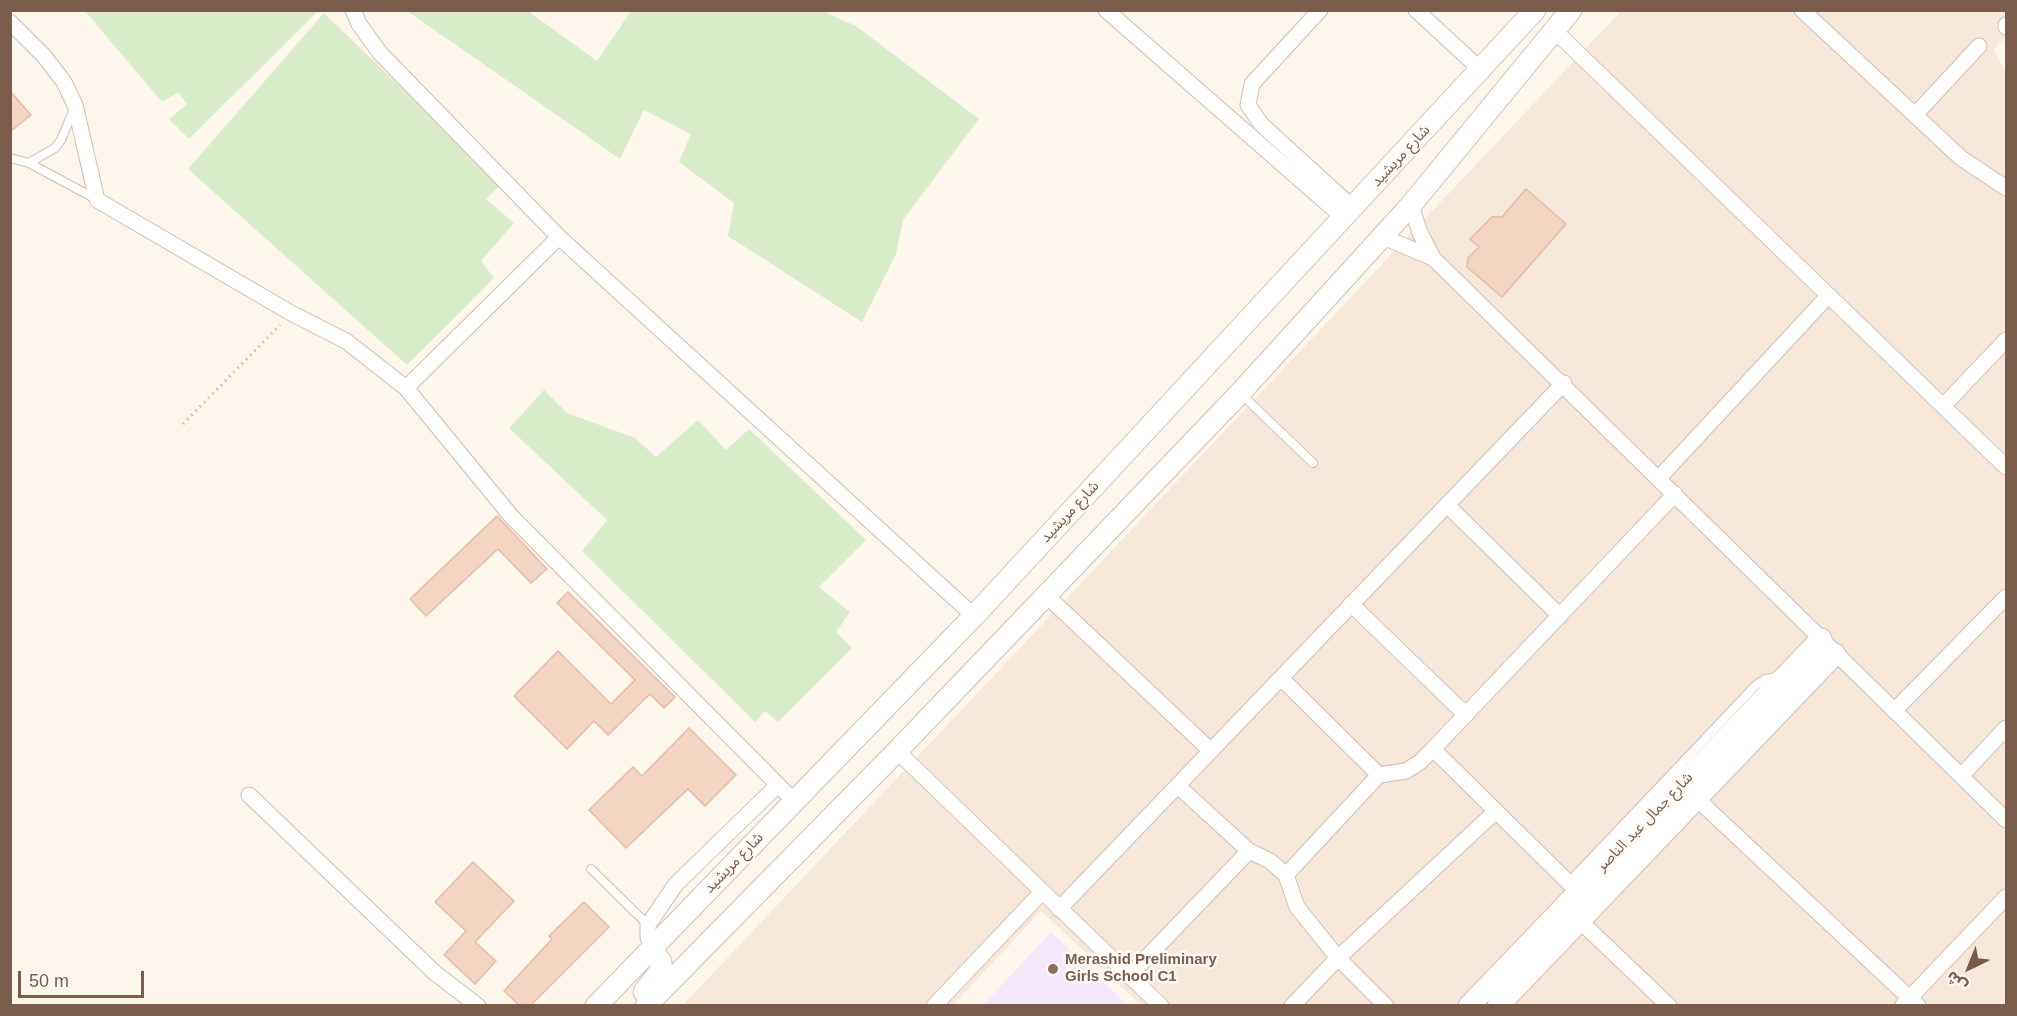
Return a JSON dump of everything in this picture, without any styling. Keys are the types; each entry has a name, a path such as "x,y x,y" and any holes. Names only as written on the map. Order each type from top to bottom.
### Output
{"main road":[{"name":"شارع مريشيد","path":"596,1005 652,950 974,616 1535,10"},
{"path":"646,1005 897,751 1240,393 1411,205 1571,10"},
{"path":"1451,103 1466,108 1471,114 1475,129"},
{"name":"شارع جمال عبد الناصر","path":"1469,1005 1574,887 1785,677 1828,646"},
{"name":"شارع جمال عبد الناصر","path":"1498,1005 1696,798 1828,646"},
{"path":"636,1005 661,970 661,962 652,950"}],"street":[{"path":"353,10 359,24 380,53 560,237 974,616"},
{"path":"1106,10 1348,213"},
{"path":"1320,10 1252,84 1248,105 1261,124 1348,213"},
{"path":"1416,10 1481,70"},
{"path":"1802,10 1962,158 2007,188"},
{"path":"10,22 44,56 64,82 75,105 97,200 291,313 346,341 406,388 511,516 794,801"},
{"path":"1554,30 2007,467"},
{"path":"1915,115 1979,46"},
{"path":"1411,205 1420,233 1433,258 1564,383 1828,646 2007,820"},
{"path":"406,388 560,237"},
{"path":"1383,237 1433,258"},
{"path":"1659,478 1828,296"},
{"path":"1943,406 2007,340"},
{"path":"1059,909 1564,383"},
{"path":"1286,875 1379,775 1406,771 1420,762 1675,494"},
{"path":"1447,505 1560,616"},
{"path":"1046,595 1211,751"},
{"path":"1894,711 2007,597"},
{"path":"1351,604 1466,715"},
{"path":"1281,678 1379,775"},
{"path":"1961,776 2007,728"},
{"path":"1433,749 1574,887"},
{"path":"897,751 1161,1005"},
{"path":"652,950 648,937 648,925 676,884 778,785"},
{"path":"1178,786 1249,851 1270,861 1286,875 1297,908 1338,958 1386,1005"},
{"path":"249,795 435,974 478,1005"},
{"path":"1696,798 1910,1003 2007,897"},
{"path":"1292,1005 1338,958 1496,811"},
{"path":"1129,976 1249,851"},
{"path":"934,1005 1042,892"},
{"path":"1579,920 1669,1005"}],"lane":[{"path":"29,163 55,148 75,105"},
{"path":"10,158 29,163 97,200"},
{"path":"1240,393 1314,463"},
{"path":"591,869 648,925"}],"path":[{"path":"183,424 291,313"}],"shaded area":[{"path":"1621,11 2006,11 2006,36 1994,50 2006,73 2006,1005 1141,1005 1041,911 953,1005 682,1006"},
{"name":"Merashid Preliminary Girls School C1","path":"1051,932 1127,1005 983,1005"}],"green space":[{"path":"85,11 318,11 189,139 169,119 187,104 178,92 162,102"},
{"path":"407,11 528,11 597,61 631,11 822,11 856,26 979,119 903,220 896,254 862,322 728,236 734,203 679,162 691,134 644,110 620,159"},
{"path":"324,13 501,184 486,199 514,223 481,261 494,278 407,365 188,169"},
{"path":"544,390 567,413 635,438 656,457 698,420 726,450 749,429 866,540 819,587 850,612 836,632 852,648 778,722 765,711 755,722 582,551 607,520 509,428"}],"building":[{"path":"10,91 31,115 10,132"},
{"path":"1526,189 1566,224 1502,297 1467,267 1468,258 1479,247 1470,239 1492,217 1502,217"},
{"path":"497,516 547,569 531,583 498,549 426,616 410,599"},
{"path":"568,592 675,697 664,708 650,694 608,735 594,721 567,749 514,696 558,651 611,704 635,680 557,603"},
{"path":"689,728 736,775 705,806 688,789 626,848 589,810 633,767 642,776"},
{"path":"473,862 514,901 475,942 496,961 475,984 444,955 466,931 435,902"},
{"path":"584,902 609,927 531,1005 519,1005 504,991 552,939 549,936"}],"place":[{"name":"Merashid Preliminary Girls School C1","path":"1053,969"}]}
